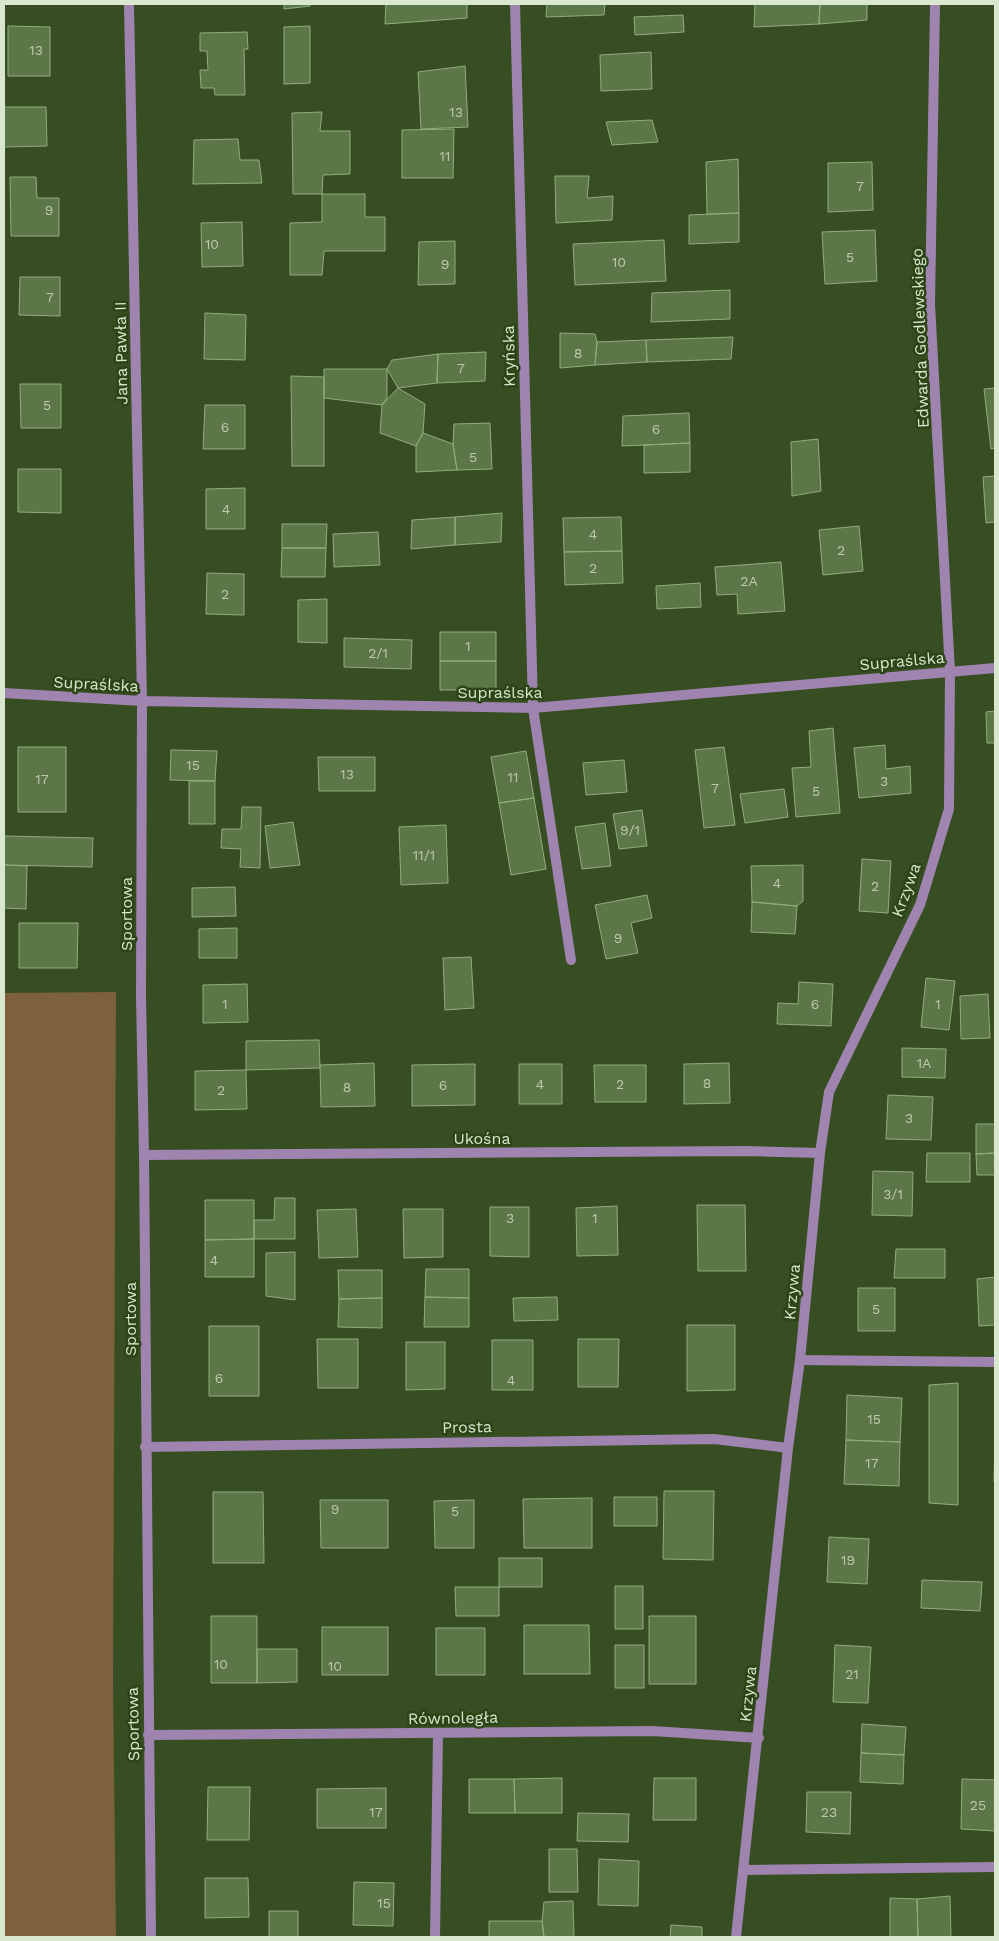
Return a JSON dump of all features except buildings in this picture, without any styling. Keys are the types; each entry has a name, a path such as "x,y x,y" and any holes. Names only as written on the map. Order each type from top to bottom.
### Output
{"street":[{"name":"Jana Pawła II","path":"130,4 142,701"},
{"name":"Kryńska","path":"515,4 533,708 571,960"},
{"name":"Edwarda Godlewskiego","path":"936,4 930,304 950,672"},
{"name":"Supraślska","path":"4,693 142,701 533,708 995,668"},
{"name":"Krzywa","path":"736,1937 759,1738 788,1448 800,1360 820,1153 829,1092 920,905 949,809 950,672"},
{"name":"Sportowa","path":"142,701 141,996 151,1937"},
{"name":"Ukośna","path":"144,1155 747,1151 820,1153"},
{"path":"800,1360 995,1362"},
{"name":"Prosta","path":"145,1447 714,1439 788,1448"},
{"name":"Równoległa","path":"148,1735 653,1731 759,1738"},
{"path":"435,1937 438,1733"},
{"path":"743,1870 995,1867"}],"shaded area":[{"path":"116,992 113,1682 116,1937 4,1937 4,993"}]}
